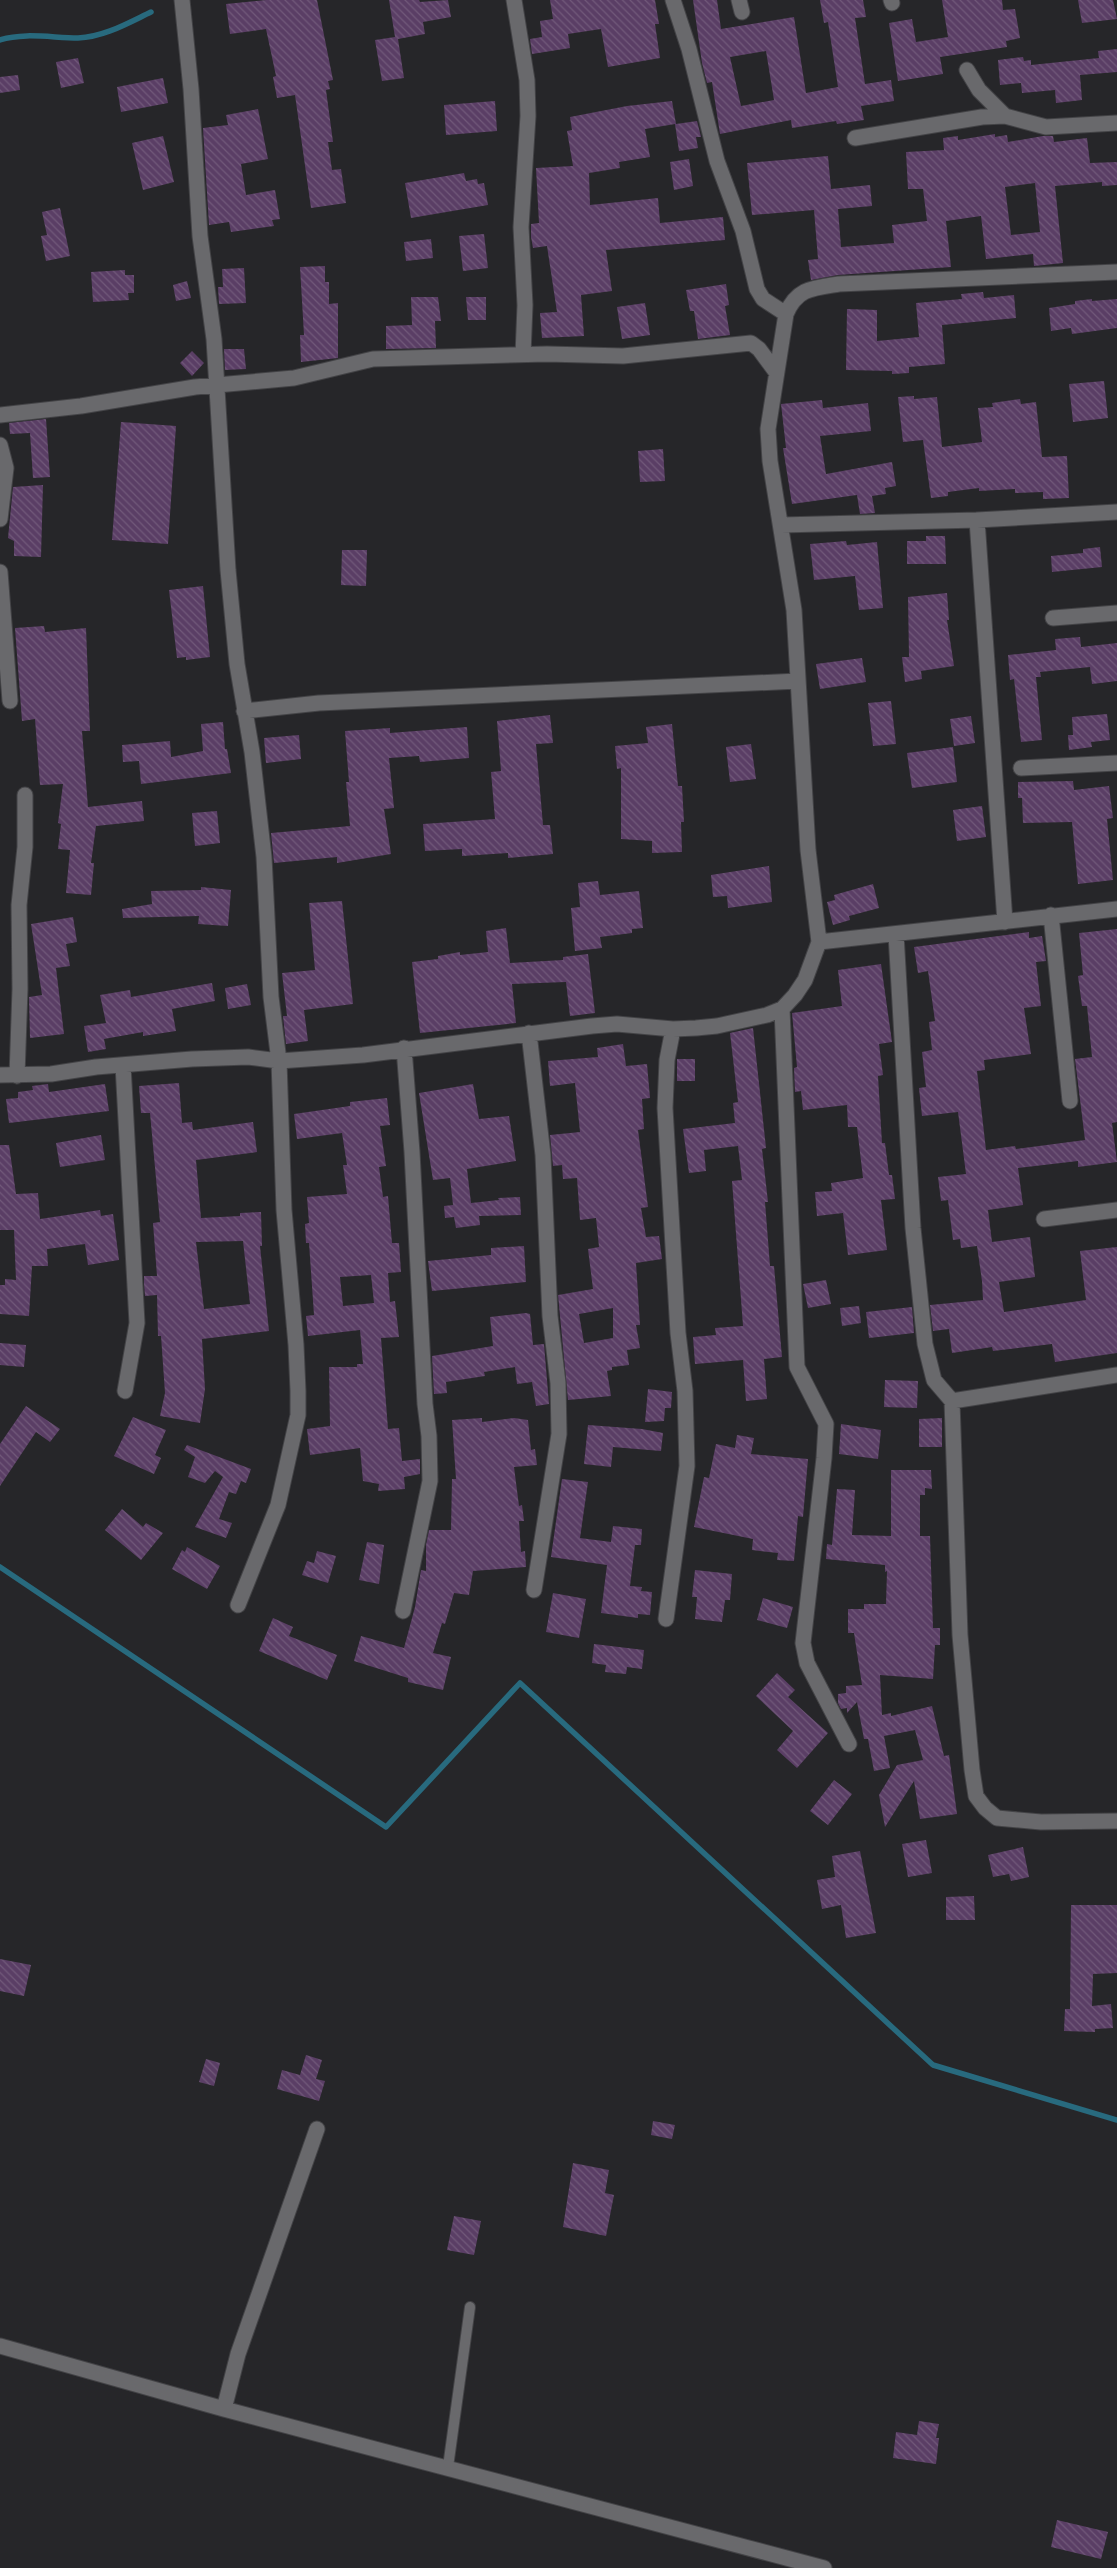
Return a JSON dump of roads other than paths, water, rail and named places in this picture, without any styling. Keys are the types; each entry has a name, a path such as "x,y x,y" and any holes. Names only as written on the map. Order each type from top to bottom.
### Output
{"street":[{"path":"182,0 191,89 200,236 214,339 228,570 237,664 252,752 264,857 271,997 279,1061 284,1210 296,1345 298,1415 278,1505 238,1605"},
{"path":"514,0 527,80 528,116 521,226 524,305 523,355"},
{"path":"674,0 689,49 717,161 743,231 757,289 763,300 786,314"},
{"path":"967,70 979,90 1005,116"},
{"path":"855,138 982,117 1005,116 1046,127 1117,123"},
{"path":"0,1075 51,1074 122,1065 248,1057 279,1061 363,1055 404,1048 617,1024 673,1029 717,1026 767,1015 782,1009 805,980 820,942 815,923 808,841 794,610 770,461 768,428 786,314 792,300 800,293 814,288 839,284 1117,272"},
{"path":"0,415 82,406 216,385 294,378 373,360 523,355 623,356 751,343 759,349 776,372"},
{"path":"0,445 6,468 4,503 0,518"},
{"path":"781,525 977,520 1117,512"},
{"path":"977,520 1005,922"},
{"path":"0,572 10,701"},
{"path":"1053,618 1117,613"},
{"path":"244,711 319,703 798,681"},
{"path":"1021,768 1117,762"},
{"path":"17,1076 20,989 19,905 25,846 25,795"},
{"path":"820,942 1117,909"},
{"path":"1051,915 1070,1101"},
{"path":"896,934 913,1228 925,1344 934,1380 952,1401 960,1635 976,1796 985,1808 997,1818 1041,1822 1117,1821"},
{"path":"782,1009 797,1367 826,1424 824,1458 803,1643 807,1663 848,1744"},
{"path":"666,1619 687,1466 685,1391 678,1333 665,1108 667,1060 673,1029"},
{"path":"529,1033 543,1155 550,1316 558,1384 559,1434 534,1590"},
{"path":"403,1611 430,1481 412,1152 404,1048"},
{"path":"122,1065 137,1323 125,1390"},
{"path":"1044,1219 1117,1210"},
{"path":"952,1401 1117,1375"},
{"path":"224,2409 238,2354 317,2129"},
{"path":"0,2346 224,2409 824,2568"}],"lane":[{"path":"448,2467 470,2307"}],"waterway":[{"path":"0,40 19,36 88,37 116,29 151,12"},
{"path":"0,1567 386,1827 520,1683 933,2065 1117,2120"}]}
